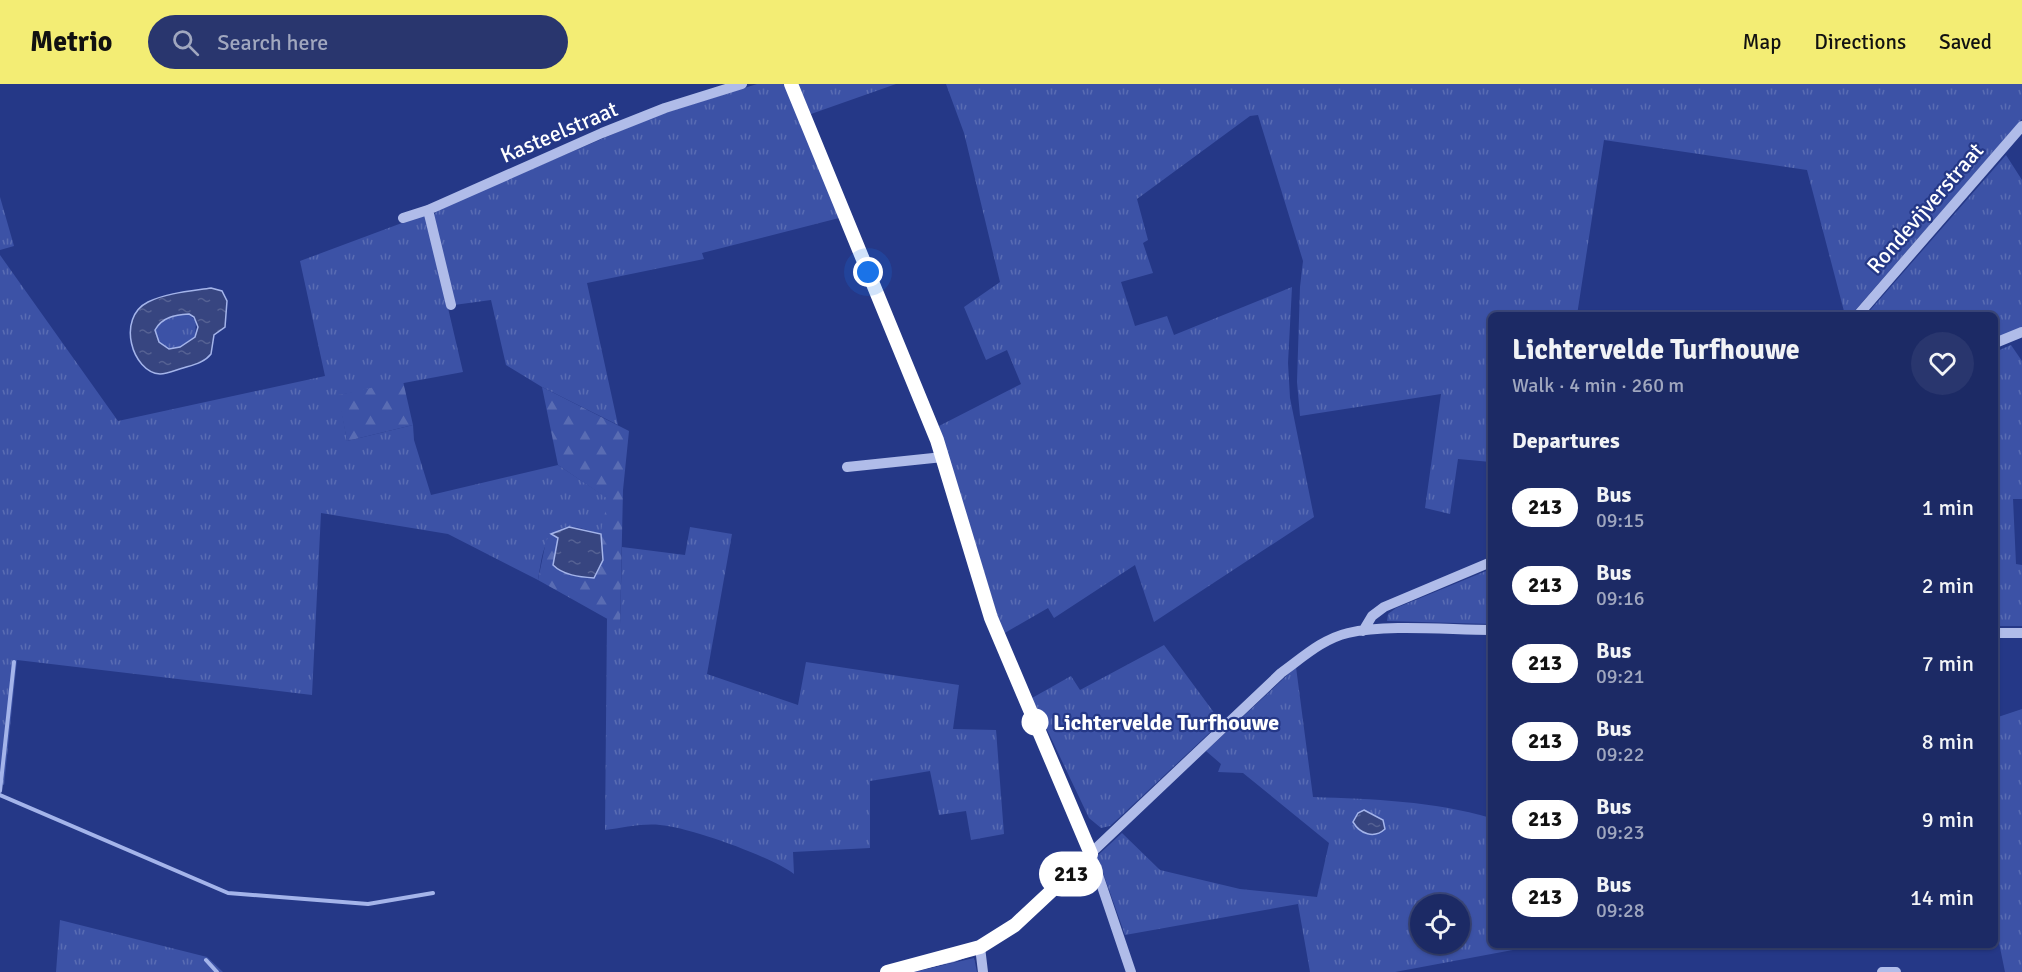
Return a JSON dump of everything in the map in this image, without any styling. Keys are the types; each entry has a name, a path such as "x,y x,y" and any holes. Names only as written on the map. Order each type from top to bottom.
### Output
{"street":[{"name":"Kasteelstraat","path":"403,218 428,210 664,108 742,84"},
{"path":"792,84 943,457 991,618 1091,854 1131,972"},
{"name":"Rondevijverstraat","path":"1861,312 2022,126"},
{"path":"428,210 451,305"},
{"path":"1998,343 2022,332"},
{"path":"847,466 943,457"},
{"path":"1363,631 1372,616 1384,607 1488,563"},
{"path":"887,972 980,947 1015,925 1281,673 1319,645 1348,633 1363,631 1488,630"},
{"path":"1998,633 2022,633"},
{"path":"980,947 983,972"},
{"path":"1882,972 1896,972"}],"green space":[{"path":"757,84 785,84 787,87 839,218 702,253 704,259 587,283 618,425 542,387 506,365 491,300 454,305 433,216 438,209 658,115"},
{"path":"798,84 896,84 811,114"},
{"path":"946,84 2022,84 2022,119 1854,312 1844,312 1807,170 1604,140 1577,312 1488,312 1488,462 1458,459 1450,514 1425,508 1441,394 1300,416 1297,382 1303,261 1258,115 1250,116 1137,199 1148,240 1143,243 1153,273 1121,282 1135,326 1167,316 1174,335 1292,287 1288,363 1290,398 1314,517 1154,622 1135,565 1054,618 1048,608 1003,634 939,426 1021,384 1007,350 986,360 964,307 1000,282 964,133"},
{"path":"2006,155 2022,180 2022,328 1998,338 1998,312 1869,312"},
{"path":"0,197 14,246 0,250"},
{"path":"426,214 463,372 339,395 347,441 413,425 414,440 431,495 558,465 609,499 601,534 569,527 553,534 542,555 538,580 448,534 321,513 312,695 17,660 4,785 0,784 0,255 118,421 325,376 300,261"},
{"path":"188,314 196,321 195,337 180,347 169,349 159,342 155,330 161,322"},
{"path":"2011,345 2022,361 2022,499 2013,499 2016,564 2022,565 2022,626 1998,626 1998,351"},
{"path":"403,381 413,425 347,441 338,395"},
{"path":"542,387 629,431 623,490 620,626 538,580 546,541 551,534 559,538 553,564 603,560 601,531 608,499 558,465"},
{"path":"690,527 732,534 707,674 798,705 806,662 959,685 953,729 996,730 1004,834 971,840 966,811 939,815 930,771 870,781 870,848 793,852 794,874 750,852 673,827 647,825 605,830 607,618 620,625 622,547 685,555"},
{"path":"1488,570 1488,624 1387,621 1388,614 1396,608"},
{"path":"1164,645 1221,722 1110,826 1101,828 1089,818 1032,698 1071,676 1080,690"},
{"path":"1296,667 1313,797 1425,804 1488,817 1488,948 1523,948 1395,972 1310,972 1298,904 1125,935 1097,856 1122,833 1160,870 1240,889 1317,897 1329,843 1243,773 1218,772 1221,764 1206,751"},
{"path":"2022,709 2022,972 2005,972 1998,938 1998,717"},
{"path":"60,920 207,957 223,972 56,972"},
{"path":"974,958 977,972 914,972"}],"water":[{"path":"211,288 222,291 227,301 225,327 214,335 211,354 205,360 169,373 160,374 150,371 135,355 132,343 130,331 132,320 138,310 148,302 163,296","holes":["189,314 194,317 198,327 195,337 180,347 169,349 159,342 155,330 161,322 179,315"]},
{"path":"569,527 601,534 603,560 594,578 566,573 553,565 558,538 551,534"},
{"path":"1364,810 1383,820 1385,829 1376,834 1368,834 1359,830 1353,822 1358,813"}],"waterway":[{"path":"0,791 14,662"},
{"path":"0,795 228,893 368,904 433,893"},
{"path":"206,960 217,972"}],"bus line":[{"name":"213","path":"791,84 937,440 991,618 1091,854 1015,925 980,947 953,957 887,972"}],"place":[{"name":"Lichtervelde Turfhouwe","path":"1035,722"}],"route":[{"path":"868,272 937,440 991,618 1035,722"}]}
